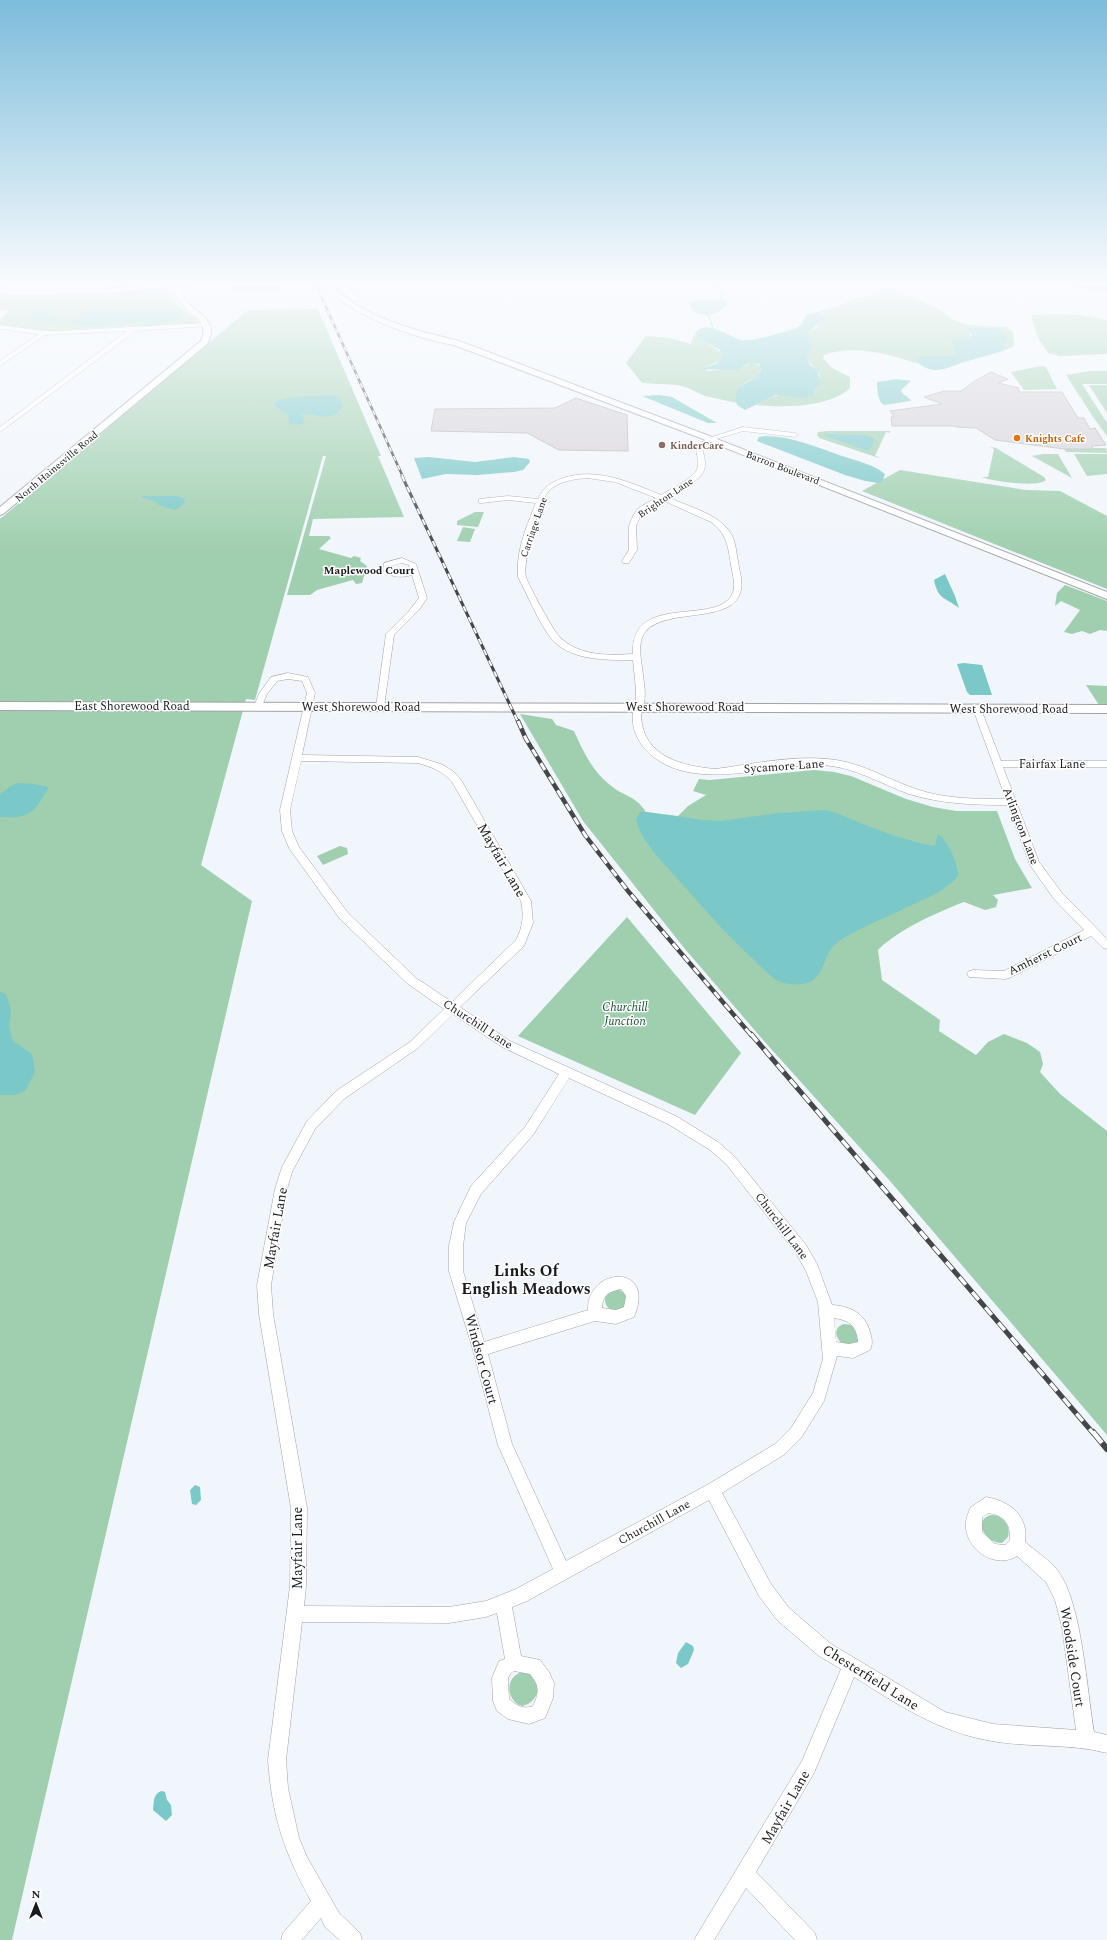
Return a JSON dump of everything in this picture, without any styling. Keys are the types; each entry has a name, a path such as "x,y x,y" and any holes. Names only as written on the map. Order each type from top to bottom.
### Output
{"main road":[{"name":"North Hainesville Road","path":"0,512 166,374"},
{"name":"Barron Boulevard","path":"537,374 807,476 1107,596"},
{"name":"East Shorewood Road","path":"0,706 261,706"},
{"name":"West Shorewood Road","path":"261,706 1107,709"}],"street":[{"path":"0,430 75,374"},
{"path":"0,423 9,423"},
{"path":"711,439 744,429 796,434"},
{"name":"Brighton Lane","path":"626,561 633,551 632,526 634,518 641,510 697,476 701,470 702,464 699,450 700,445 711,439"},
{"name":"Carriage Lane","path":"590,476 617,479 714,520 724,527 730,536 738,591 733,600 717,609 704,613 668,616 654,621 643,629 637,638 638,657 607,657 575,652 562,644 554,636 522,577 520,567 522,555 541,501 545,492 553,485 563,480 590,476"},
{"path":"482,501 508,498 541,501"},
{"path":"380,706 390,634 397,626 419,608 423,598 421,588 413,572"},
{"name":"Sycamore Lane","path":"638,657 640,700 636,716 638,729 644,743 656,754 684,768 715,772 809,762 837,763 857,768 911,791 942,800 957,802 1011,802"},
{"name":"Churchill Lane","path":"261,706 263,694 274,679 288,676 305,679 311,693 285,816 287,831 294,848 344,916 412,981 506,1044 566,1073 672,1120 714,1146 731,1162 792,1237 809,1261 825,1302 830,1348 830,1359 819,1396 796,1433 780,1449 712,1490 521,1595 486,1609 448,1615 296,1614"},
{"name":"Arlington Lane","path":"977,709 1028,849 1044,879 1074,915 1107,945"},
{"name":"Mayfair Lane","path":"297,758 418,760 438,766 450,773 456,780 526,901 529,918 527,932 520,943 414,1045 340,1094 311,1125 286,1171 281,1189 264,1285 266,1314 299,1508 299,1574 296,1614 277,1760 279,1788 290,1838 300,1863 332,1920 353,1940"},
{"name":"Fairfax Lane","path":"997,764 1107,764"},
{"name":"Amherst Court","path":"973,974 1005,975 1092,931"},
{"name":"Windsor Court","path":"563,1572 505,1445 480,1350 456,1271 456,1246 460,1222 468,1203 478,1187 529,1131 566,1073"},
{"path":"826,1311 842,1312 854,1317 862,1327 865,1338 865,1344 858,1351 830,1348"},
{"path":"480,1350 595,1314"},
{"name":"Chesterfield Lane","path":"712,1490 765,1590 783,1614 825,1650 941,1719 968,1728 993,1733 1086,1739 1107,1744"},
{"name":"Woodside Court","path":"1017,1545 1052,1576 1063,1599 1070,1627 1086,1739"},
{"path":"503,1602 514,1663"},
{"name":"Mayfair Lane","path":"703,1940 808,1767 851,1665"},
{"path":"745,1873 808,1940"},
{"path":"290,1940 322,1902"}],"green space":[{"path":"173,374 346,374 381,456 378,456 404,517 313,519 309,536 329,536 331,538 319,549 351,558 354,556 361,558 360,561 367,566 362,583 356,584 353,580 317,590 310,595 287,595 326,456 323,456 255,700 246,699 201,865 252,901 12,1940 0,1940 0,519"},
{"path":"634,374 759,374 742,385 736,394 737,403 705,396 688,388 677,385 642,383"},
{"path":"819,374 843,374 850,377 850,388 842,394 819,403 792,406 756,405 776,396 806,396 816,388 820,379"},
{"path":"1012,374 1049,374 1057,389 1024,390"},
{"path":"1107,374 1107,384 1082,384 1107,423 1107,436 1095,419 1107,439 1081,398 1083,398 1080,397 1066,375"},
{"path":"1089,385 1107,385 1107,413"},
{"path":"890,431 890,433 886,432 875,456 879,458 819,438 817,435 818,432"},
{"path":"990,447 996,448 1044,477 1046,480 1025,484 1004,482 981,477 988,477 994,449"},
{"path":"1106,448 1107,453 1066,452 1064,449"},
{"path":"1058,454 1072,478 1032,456"},
{"path":"1074,454 1107,454 1107,474 1087,476"},
{"path":"900,470 1026,490 1060,491 1107,516 1107,589 862,491"},
{"path":"475,512 484,512 478,527 457,525 457,521"},
{"path":"463,527 475,529 470,542 457,541"},
{"path":"1065,585 1107,601 1107,631 1100,630 1090,634 1082,631 1072,634 1064,632 1080,610 1061,601 1055,606 1057,593"},
{"path":"1086,685 1107,686 1107,705 1099,705"},
{"path":"520,714 552,719 556,725 574,731 593,767 598,773 615,789 642,806 646,812 678,816 688,806 706,795 693,791 699,779 710,780 814,770 834,772 851,776 906,799 933,807 956,811 997,811 1015,859 1032,888 993,895 998,900 996,907 985,910 964,902 930,916 907,928 878,950 882,980 940,1020 939,1031 976,1055 988,1042 1004,1034 1027,1043 1040,1052 1043,1064 1040,1072 1060,1094 1107,1131 1107,1435 890,1181 764,1041 685,949 583,821"},
{"path":"340,846 347,848 348,854 323,865 317,856"},
{"name":"Churchill Junction","path":"627,917 741,1053 695,1115 518,1036"},
{"path":"617,1289 628,1294 623,1311 612,1311 606,1304 606,1294"},
{"path":"844,1324 857,1328 859,1343 843,1345 836,1333 838,1328"},
{"path":"991,1515 999,1517 1007,1525 1009,1533 1008,1537 1002,1543 991,1540 983,1531 982,1522 985,1518"},
{"path":"527,1672 536,1679 538,1689 535,1698 527,1705 522,1706 512,1699 509,1688 513,1678 517,1674"}],"water":[{"path":"758,374 818,374 821,382 815,389 813,396 802,398 776,395 745,410 737,405 737,391 743,384 753,379"},
{"path":"897,379 911,381 901,390 902,393 911,400 884,405 879,398 877,382"},
{"path":"332,395 339,397 343,407 338,412 328,416 302,414 305,423 297,425 288,424 290,423 288,420 289,414 281,411 274,404 278,401 292,397"},
{"path":"659,395 672,397 717,423 708,423 642,396"},
{"path":"823,435 866,435 874,438 873,445 868,451"},
{"path":"774,436 794,440 865,463 885,474 883,480 879,483 865,481 845,475 757,441 759,437"},
{"path":"429,457 475,462 514,457 529,459 530,462 523,470 514,472 477,475 446,474 422,479 414,458"},
{"path":"176,496 185,499 181,506 174,510 159,505 155,501 140,497"},
{"path":"945,574 959,608 940,595 938,591 934,580"},
{"path":"964,663 982,665 992,695 970,695 967,692 957,664"},
{"path":"17,783 49,787 40,803 31,812 19,817 0,817 0,794"},
{"path":"825,810 888,833 935,846 938,834 942,837 952,853 958,871 958,876 954,881 937,893 868,925 842,939 834,945 818,976 812,981 803,984 787,984 781,982 776,980 763,969 708,913 656,855 644,838 636,820 640,812 721,821 779,813"},
{"path":"0,992 6,994 11,1010 9,1027 13,1041 32,1054 35,1072 25,1091 15,1095 0,1095"},
{"path":"195,1485 200,1487 201,1500 196,1505 192,1504 190,1490"},
{"path":"686,1642 693,1646 694,1650 688,1664 681,1668 676,1663 678,1653"},
{"path":"162,1791 165,1792 167,1800 171,1805 172,1815 166,1821 153,1810 155,1796"}],"building":[{"path":"988,374 995,374 1008,379 998,383 1019,388 1019,392 1062,392 1078,418 1084,418 1090,429 1095,428 1106,445 1092,446 1093,449 1064,449 995,440 976,428 955,426 892,426 891,417 894,417 890,411 942,404 924,397 944,391 961,391"},
{"path":"576,398 627,415 628,451 559,450 527,433 431,431 435,409 555,408"}],"railway":[{"path":"356,374 403,477"},
{"path":"402,476 518,722"},
{"path":"518,721 526,739 585,835 628,891 751,1035"},
{"path":"751,1034 1093,1433"},
{"path":"1093,1432 1107,1449"}],"place":[{"name":"Knights Cafe","path":"1017,438"},
{"name":"KinderCare","path":"662,445"}],"district":[{"name":"Maplewood Court","path":"369,570"},
{"name":"Links Of English Meadows","path":"526,1279"}]}
